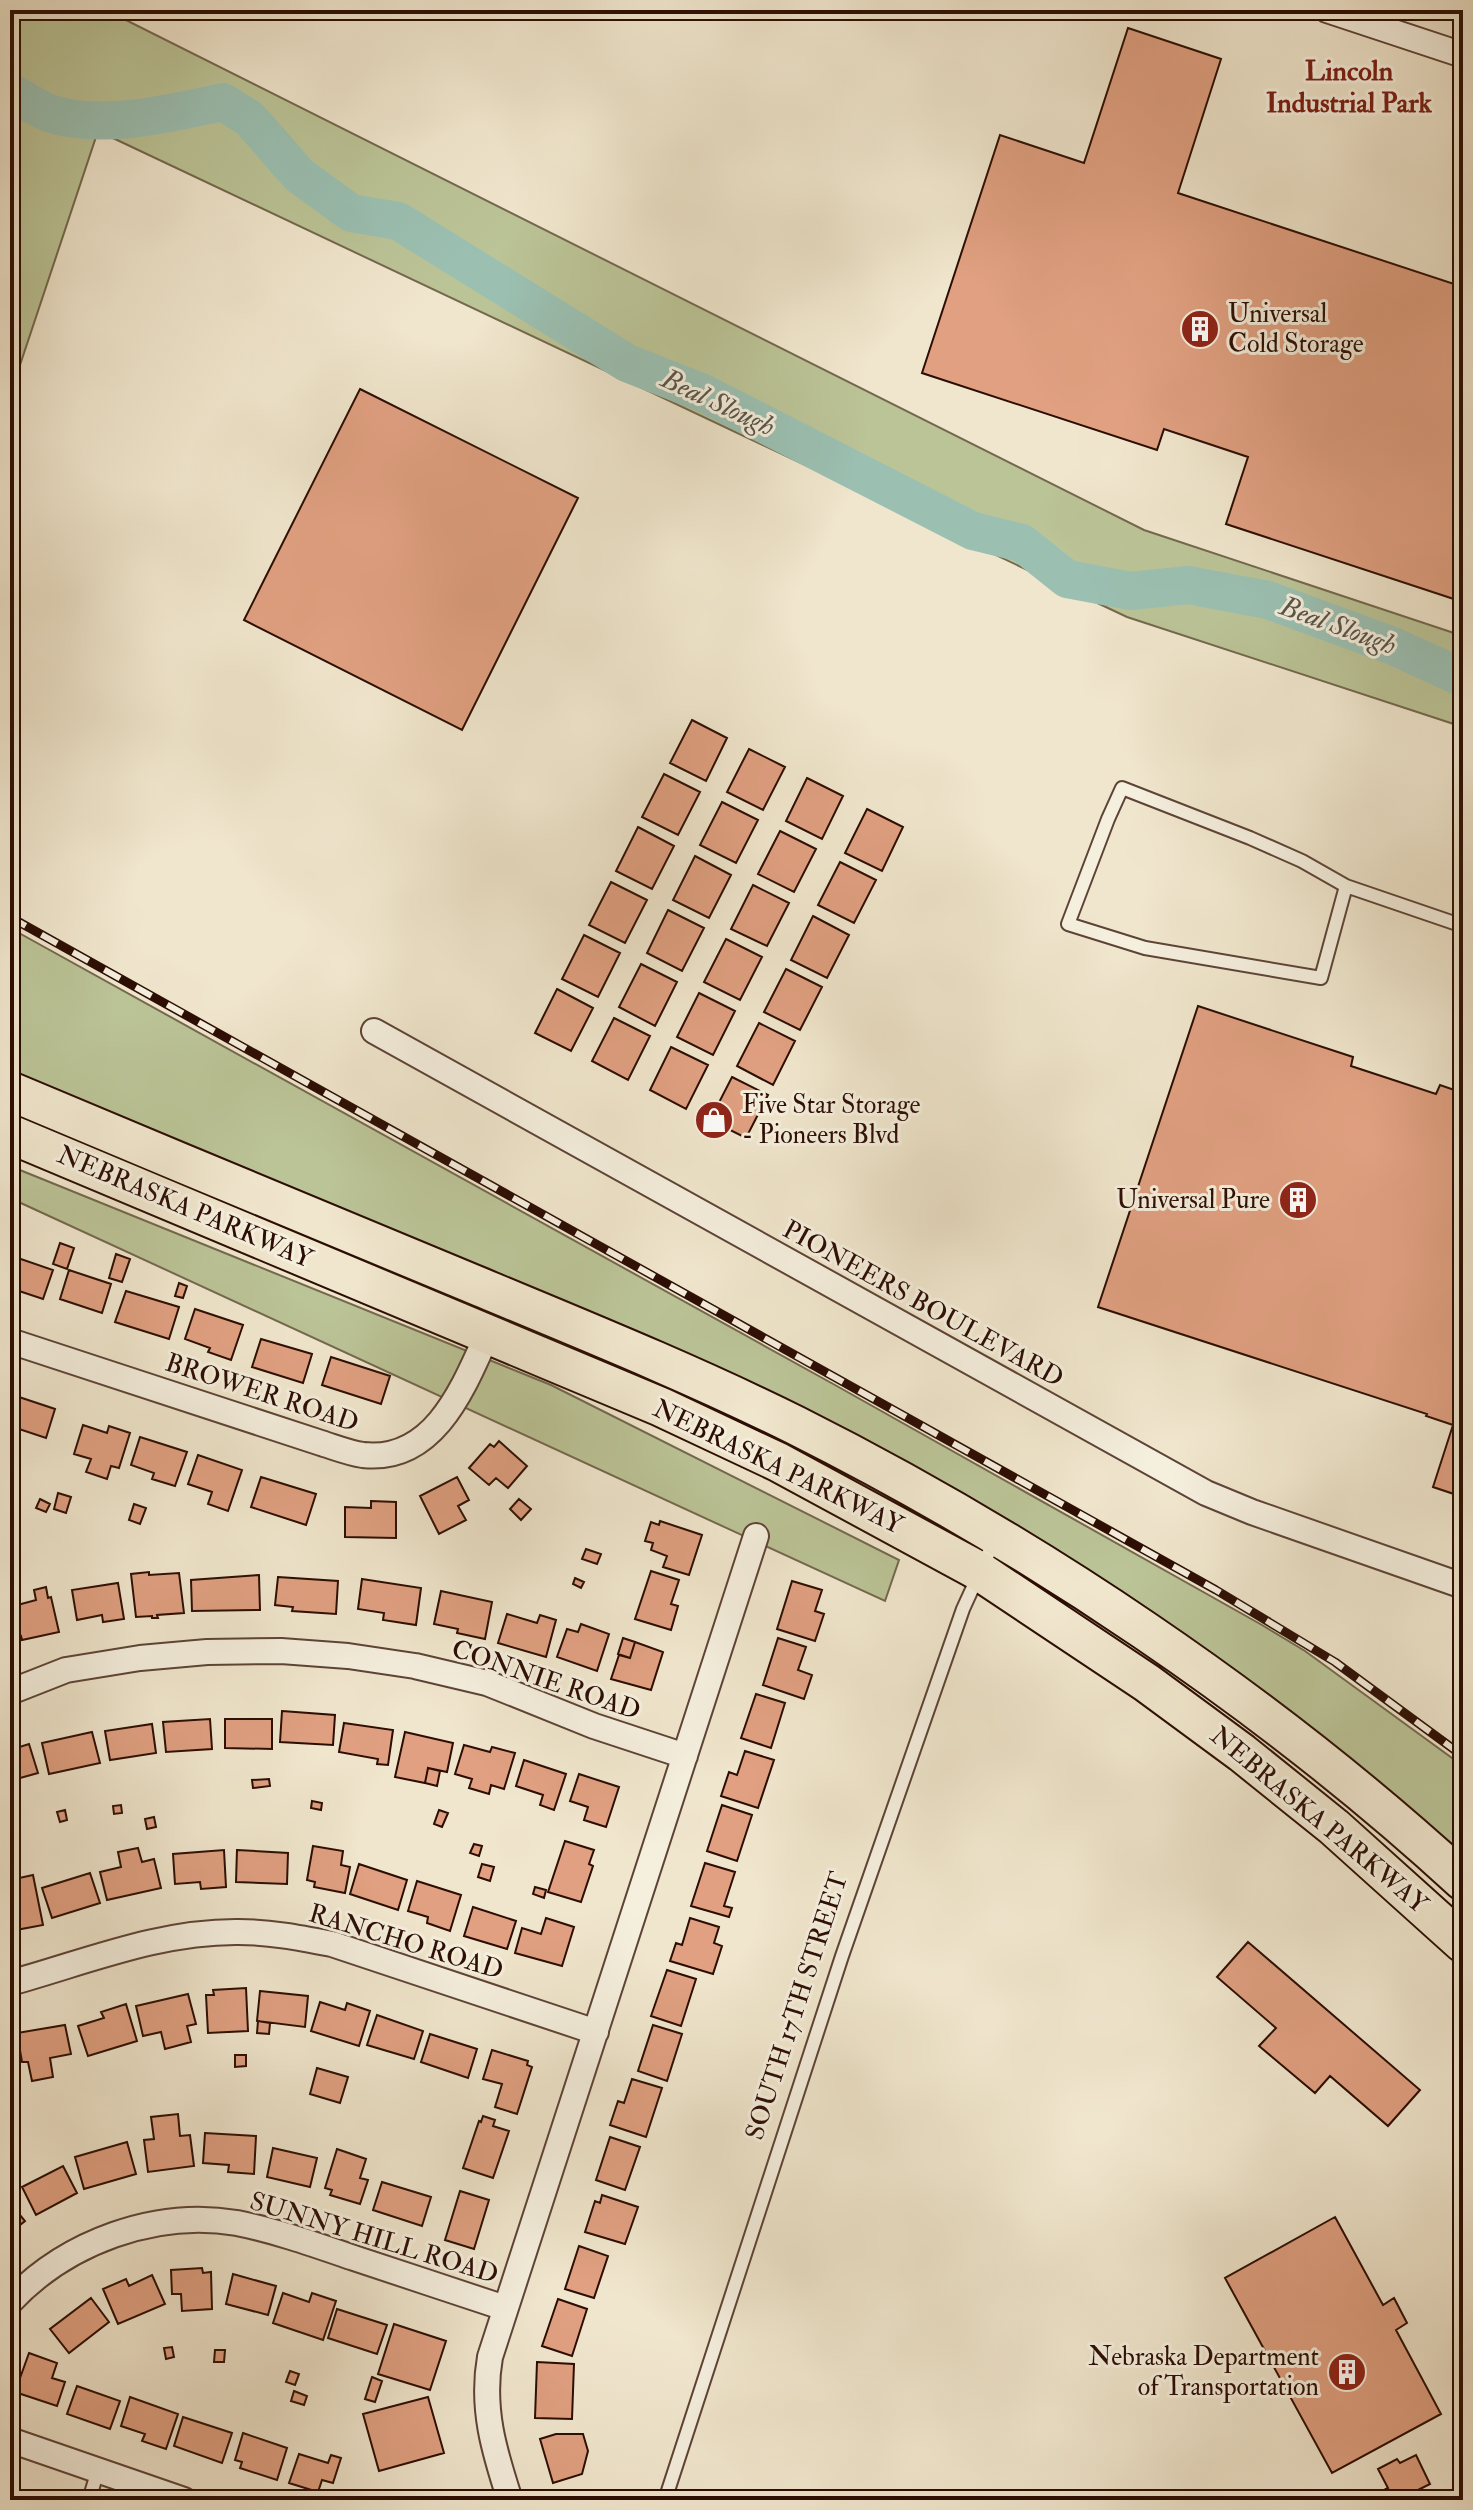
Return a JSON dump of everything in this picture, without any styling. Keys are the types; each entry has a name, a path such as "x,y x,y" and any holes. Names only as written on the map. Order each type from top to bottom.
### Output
{"main road":[{"name":"NEBRASKA PARKWAY","path":"10,1091 679,1370 855,1456 997,1535 1089,1594 1274,1724 1383,1810 1463,1881"},
{"name":"NEBRASKA PARKWAY","path":"10,1134 488,1333 753,1450 864,1506 979,1571 1147,1683 1242,1753 1334,1827 1463,1943"}],"street":[{"path":"1327,10 1463,55"},
{"name":"PIONEERS BOULEVARD","path":"374,1031 1206,1493 1463,1586"},
{"name":"BROWER ROAD","path":"10,1341 321,1443 362,1455 379,1455 410,1447 438,1425 456,1398 488,1333"},
{"path":"510,2500 491,2440 486,2391 490,2357 756,1536"},
{"name":"CONNIE ROAD","path":"10,1692 66,1670 140,1658 281,1651 348,1656 415,1666 487,1683 594,1726 685,1756"},
{"name":"RANCHO ROAD","path":"10,1983 142,1944 194,1934 240,1932 286,1935 332,1944 596,2032"},
{"name":"SUNNY HILL ROAD","path":"10,2302 37,2277 75,2252 130,2229 180,2220 237,2223 278,2233 505,2308"},
{"path":"10,2440 184,2500"}],"lane":[{"path":"1346,886 1321,978 1145,948 1068,924 1122,788 1250,838 1302,861 1346,886 1463,926"},
{"name":"SOUTH 17TH STREET","path":"665,2500 842,1956 963,1609 997,1535"},
{"path":"89,2500 98,2470"}],"green space":[{"path":"10,10 106,10 1144,530 1463,636 1463,727 1127,617 98,131 10,395"},
{"path":"10,928 835,1385 1305,1651 1463,1766 1463,1853 1408,1808 1095,1581 10,1077"},
{"path":"10,1166 551,1385 899,1560 885,1601 10,1198"}],"building":[{"name":"Universal Cold Storage","path":"1128,28 1221,59 1178,193 1460,286 1463,276 1463,602 1226,524 1248,457 1164,429 1157,450 922,373 1000,135 1084,163"},
{"path":"360,389 578,498 462,730 244,620"},
{"path":"692,720 727,738 706,781 670,763"},
{"path":"749,749 785,767 763,810 727,792"},
{"path":"664,774 700,792 678,835 642,817"},
{"path":"807,778 843,796 822,839 786,821"},
{"path":"722,802 758,820 736,863 700,845"},
{"path":"867,809 903,827 882,871 845,853"},
{"path":"638,827 674,846 652,889 616,871"},
{"path":"780,831 816,849 794,892 758,874"},
{"path":"695,856 731,875 709,918 673,900"},
{"path":"840,862 876,880 854,923 818,905"},
{"path":"611,882 647,900 625,943 589,925"},
{"path":"753,885 789,903 767,946 731,929"},
{"path":"668,910 704,928 682,971 647,953"},
{"path":"813,916 849,935 827,978 791,960"},
{"path":"584,935 620,953 598,997 562,979"},
{"path":"726,939 762,957 740,1000 704,982"},
{"path":"641,964 677,982 655,1026 619,1007"},
{"path":"786,969 822,987 800,1030 764,1012"},
{"path":"557,989 593,1008 571,1051 535,1033"},
{"path":"699,993 735,1011 713,1055 677,1037"},
{"name":"Universal Pure","path":"1198,1006 1353,1057 1351,1066 1436,1094 1440,1085 1463,1093 1463,1497 1433,1487 1453,1425 1098,1307"},
{"path":"614,1018 650,1036 628,1080 592,1061"},
{"path":"759,1023 795,1041 773,1085 737,1066"},
{"path":"671,1047 708,1065 686,1109 650,1090"},
{"path":"732,1077 768,1095 746,1138 710,1120"},
{"path":"60,1243 74,1248 67,1269 53,1264"},
{"path":"116,1254 130,1259 122,1282 109,1278"},
{"path":"15,1257 53,1270 43,1299 10,1288 10,1272"},
{"path":"69,1270 111,1284 102,1313 60,1299"},
{"path":"179,1283 187,1286 183,1298 175,1296"},
{"path":"126,1291 179,1307 169,1339 115,1322"},
{"path":"195,1309 243,1325 231,1360 185,1339"},
{"path":"261,1339 312,1354 303,1383 252,1367"},
{"path":"331,1357 390,1376 381,1404 322,1385"},
{"path":"10,1394 55,1409 46,1438 10,1426"},
{"path":"83,1425 107,1433 109,1426 130,1433 119,1468 111,1466 107,1479 86,1472 91,1459 74,1454"},
{"path":"140,1437 187,1452 175,1486 152,1479 154,1473 131,1465"},
{"path":"10,1440 19,1444 10,1465"},
{"path":"499,1441 527,1466 508,1488 496,1478 489,1485 469,1468 490,1444 494,1447"},
{"path":"198,1455 242,1470 228,1511 208,1504 212,1492 188,1484"},
{"path":"261,1477 316,1494 306,1525 251,1507"},
{"path":"457,1477 469,1500 458,1506 466,1520 439,1534 420,1496"},
{"path":"58,1493 71,1497 66,1513 54,1509"},
{"path":"40,1499 50,1504 46,1512 36,1508"},
{"path":"519,1499 531,1509 521,1520 510,1509"},
{"path":"371,1501 396,1502 396,1538 345,1537 345,1507 371,1508"},
{"path":"134,1504 146,1508 140,1524 129,1520"},
{"path":"660,1521 702,1535 689,1575 663,1567 667,1556 651,1550 653,1543 645,1541 651,1522 659,1525"},
{"path":"586,1549 601,1554 597,1564 582,1559"},
{"path":"651,1571 679,1580 671,1604 678,1606 671,1630 635,1619"},
{"path":"149,1572 149,1575 179,1573 184,1613 157,1615 158,1618 136,1617 131,1574"},
{"path":"259,1575 260,1610 192,1611 191,1580"},
{"path":"278,1577 338,1581 336,1614 292,1611 293,1607 275,1605"},
{"path":"575,1578 584,1582 581,1588 573,1584"},
{"path":"362,1579 421,1588 416,1625 383,1620 384,1613 358,1609"},
{"path":"792,1581 822,1590 815,1611 824,1614 815,1641 777,1629"},
{"path":"118,1583 124,1619 103,1622 102,1615 77,1620 72,1590"},
{"path":"46,1587 59,1632 22,1640 21,1636 10,1638 10,1607 36,1600 34,1590"},
{"path":"441,1591 492,1602 485,1639 434,1624"},
{"path":"507,1614 537,1623 540,1615 556,1620 546,1657 498,1643"},
{"path":"581,1624 609,1634 597,1671 557,1657 567,1629 578,1632"},
{"path":"623,1638 635,1642 630,1658 618,1654"},
{"path":"778,1638 806,1647 798,1670 812,1675 804,1699 763,1685"},
{"path":"635,1642 663,1652 651,1690 611,1679 619,1655 630,1658"},
{"path":"756,1694 785,1703 771,1748 741,1738"},
{"path":"282,1711 335,1715 333,1745 280,1742"},
{"path":"210,1719 212,1749 166,1752 163,1722"},
{"path":"225,1719 272,1719 272,1749 225,1748"},
{"path":"344,1723 393,1730 388,1765 377,1764 378,1759 339,1752"},
{"path":"152,1724 156,1753 110,1760 105,1731"},
{"path":"92,1732 100,1763 49,1774 42,1743"},
{"path":"405,1732 453,1743 447,1772 428,1768 425,1783 395,1777"},
{"path":"29,1744 38,1773 13,1780 16,1791 10,1793 10,1750"},
{"path":"464,1745 490,1752 492,1747 515,1753 504,1789 491,1785 489,1794 469,1788 472,1779 455,1774"},
{"path":"745,1751 774,1760 758,1808 721,1796 729,1772 737,1775"},
{"path":"524,1760 566,1774 554,1810 540,1805 543,1795 516,1786"},
{"path":"428,1768 440,1771 437,1786 425,1783"},
{"path":"579,1774 619,1787 606,1827 584,1820 588,1807 570,1801"},
{"path":"269,1779 270,1786 253,1788 252,1780"},
{"path":"312,1801 322,1803 321,1810 311,1808"},
{"path":"121,1805 122,1813 114,1814 113,1806"},
{"path":"722,1805 752,1815 737,1861 707,1851"},
{"path":"65,1810 67,1820 60,1822 57,1812"},
{"path":"439,1810 448,1813 442,1827 434,1824"},
{"path":"154,1817 156,1827 147,1829 145,1819"},
{"path":"565,1841 594,1850 589,1864 593,1866 581,1902 548,1892"},
{"path":"474,1844 482,1846 479,1856 470,1853"},
{"path":"313,1846 343,1851 341,1865 350,1867 345,1893 314,1887 315,1882 307,1880"},
{"path":"138,1848 142,1862 154,1859 161,1888 107,1900 100,1872 121,1867 118,1852"},
{"path":"224,1850 226,1887 201,1889 200,1882 175,1884 173,1854"},
{"path":"237,1850 288,1853 287,1884 236,1882"},
{"path":"705,1863 735,1872 724,1906 732,1908 729,1917 691,1906"},
{"path":"359,1864 407,1880 398,1910 350,1894"},
{"path":"482,1864 494,1867 490,1881 478,1877"},
{"path":"90,1873 100,1903 52,1918 42,1888"},
{"path":"33,1875 43,1925 16,1930 15,1923 10,1924 10,1880"},
{"path":"417,1881 461,1895 450,1931 427,1923 428,1917 408,1911"},
{"path":"535,1887 546,1890 544,1898 533,1894"},
{"path":"473,1907 516,1921 507,1949 464,1936"},
{"path":"546,1918 574,1927 562,1966 515,1953 522,1928 541,1934"},
{"path":"690,1918 719,1927 714,1943 722,1946 713,1974 670,1961 676,1943 682,1945"},
{"path":"1248,1942 1420,2090 1388,2126 1330,2076 1315,2093 1259,2046 1276,2028 1217,1977"},
{"path":"667,1970 696,1979 681,2026 651,2016"},
{"path":"246,1988 248,2031 208,2033 206,1995 214,1995 213,1990"},
{"path":"260,1991 308,1996 305,2027 257,2021"},
{"path":"188,1994 196,2024 187,2026 191,2042 165,2049 161,2032 143,2036 136,2006"},
{"path":"320,2002 345,2010 347,2003 370,2011 359,2046 311,2031"},
{"path":"126,2004 137,2041 88,2056 78,2026 104,2018 101,2012"},
{"path":"377,2015 423,2031 414,2059 367,2045"},
{"path":"258,2021 270,2023 269,2034 257,2033"},
{"path":"65,2025 71,2054 50,2058 53,2077 32,2081 28,2062 22,2062 17,2033"},
{"path":"653,2025 682,2034 667,2081 638,2071"},
{"path":"430,2034 477,2049 468,2078 421,2062"},
{"path":"492,2050 528,2061 527,2065 532,2067 517,2114 495,2107 502,2084 483,2079"},
{"path":"235,2055 246,2055 246,2066 235,2067"},
{"path":"317,2068 348,2077 340,2103 310,2094"},
{"path":"632,2079 662,2088 646,2137 610,2125 618,2101 624,2103"},
{"path":"178,2114 180,2136 190,2135 194,2166 148,2172 144,2140 154,2139 151,2117"},
{"path":"483,2116 495,2120 493,2126 509,2131 493,2178 463,2168"},
{"path":"205,2133 256,2136 254,2174 228,2172 229,2165 203,2163"},
{"path":"610,2137 640,2147 625,2190 596,2180"},
{"path":"127,2142 136,2174 84,2189 75,2157"},
{"path":"273,2148 317,2158 310,2187 267,2177"},
{"path":"337,2149 366,2159 360,2178 368,2180 360,2204 330,2195 332,2190 325,2188"},
{"path":"63,2166 77,2193 36,2215 22,2187"},
{"path":"382,2182 431,2197 422,2226 373,2210"},
{"path":"460,2191 489,2200 474,2249 445,2240"},
{"path":"602,2195 638,2207 625,2244 585,2232 595,2201 600,2203"},
{"path":"10,2203 25,2221 10,2233"},
{"name":"Nebraska Department of Transportation","path":"1335,2217 1383,2305 1394,2298 1407,2323 1396,2330 1441,2414 1332,2473 1225,2278"},
{"path":"579,2246 608,2256 594,2298 565,2289"},
{"path":"202,2268 203,2273 211,2272 212,2309 182,2311 181,2294 172,2294 171,2270"},
{"path":"233,2274 276,2286 268,2315 226,2304"},
{"path":"152,2275 165,2304 118,2324 103,2289 126,2279 129,2286"},
{"path":"283,2293 309,2302 312,2293 336,2301 323,2340 273,2323"},
{"path":"91,2298 109,2322 69,2353 50,2329"},
{"path":"558,2299 587,2309 572,2356 542,2346"},
{"path":"337,2309 387,2325 377,2354 328,2338"},
{"path":"394,2324 446,2341 430,2390 378,2374"},
{"path":"172,2347 174,2357 166,2359 164,2348"},
{"path":"215,2350 225,2350 224,2362 214,2362"},
{"path":"29,2353 57,2363 52,2378 65,2382 57,2406 15,2392"},
{"path":"537,2362 574,2364 572,2419 535,2418"},
{"path":"290,2371 299,2374 295,2385 286,2382"},
{"path":"372,2377 382,2381 375,2402 365,2399"},
{"path":"77,2386 120,2401 110,2429 67,2414"},
{"path":"294,2391 307,2396 304,2405 291,2401"},
{"path":"130,2397 178,2414 166,2449 142,2441 145,2434 121,2426"},
{"path":"428,2397 444,2453 379,2471 363,2414"},
{"path":"183,2417 232,2433 222,2463 174,2446"},
{"path":"243,2433 287,2448 277,2480 240,2468 242,2462 235,2460"},
{"path":"556,2434 583,2434 588,2451 582,2474 553,2483 540,2439"},
{"path":"299,2454 328,2463 331,2455 341,2458 333,2483 322,2480 318,2492 289,2483"},
{"path":"1416,2455 1430,2484 1414,2492 1416,2495 1411,2497 1412,2500 1387,2500 1382,2491 1388,2488 1378,2469 1397,2459 1400,2463"},
{"path":"10,2484 19,2486 14,2500 10,2500"},
{"path":"403,2493 422,2500 401,2500"}],"waterway":[{"name":"Beal Slough","path":"10,92 49,113 91,120 136,118 223,102 250,119 299,175 351,213 398,221 627,363 703,393 973,531 1022,543 1067,579 1131,591 1188,585 1268,600 1393,646 1463,678"}],"railway":[{"path":"10,917 1216,1590 1335,1662 1463,1756"}],"place":[{"name":"Universal Cold Storage","path":"1200,329"},
{"name":"Five Star Storage - Pioneers Blvd","path":"714,1120"},
{"name":"Universal Pure","path":"1298,1200"},
{"name":"Nebraska Department of Transportation","path":"1347,2372"}],"district":[{"name":"Lincoln Industrial Park","path":"1349,87"}]}
